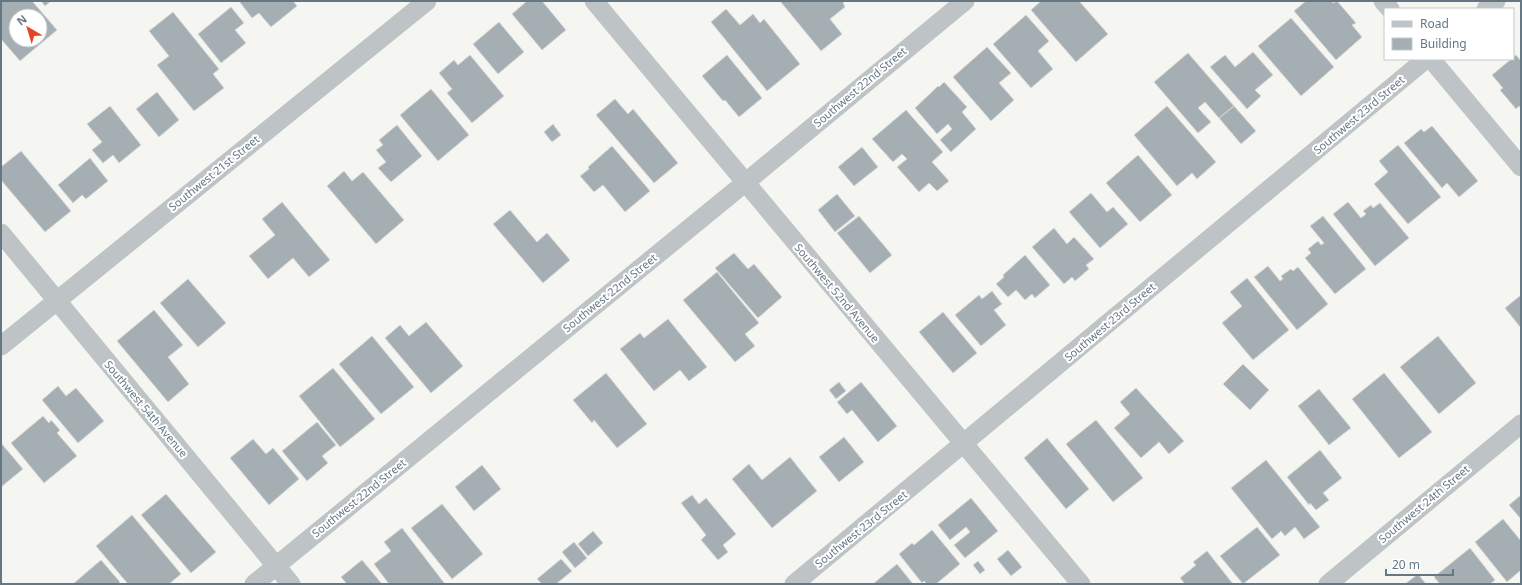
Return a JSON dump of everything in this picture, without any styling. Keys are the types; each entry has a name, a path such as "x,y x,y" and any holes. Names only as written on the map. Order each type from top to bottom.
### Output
{"street":[{"name":"Southwest 21st Street","path":"1,346 427,1"},
{"name":"Southwest 52nd Avenue","path":"594,1 1081,584"},
{"name":"Southwest 22nd Street","path":"254,584 965,1"},
{"path":"1487,8 1496,1"},
{"name":"Southwest 23rd Street","path":"794,584 1425,60"},
{"path":"1432,60 1521,168"},
{"name":"Southwest 54th Avenue","path":"1,233 291,584"},
{"name":"Southwest 24th Street","path":"1328,584 1521,424"}],"building":[{"path":"1,1 32,1 38,8 8,8 8,47 1,39"},
{"path":"41,1 51,1 45,6"},
{"path":"239,1 293,1 297,6 271,27 259,13 252,18"},
{"path":"527,1 542,1 566,30 542,50 512,14"},
{"path":"780,1 845,1 843,3 845,7 830,19 842,34 821,51"},
{"path":"1041,1 1079,1 1108,34 1076,62 1031,10"},
{"path":"1306,1 1331,1 1333,3 1337,1 1356,23 1352,25 1362,37 1336,60 1294,11"},
{"path":"231,7 244,23 235,30 246,43 221,63 198,34"},
{"path":"726,9 740,25 753,14 760,23 764,19 800,64 767,91 711,22"},
{"path":"173,12 219,69 213,74 224,88 194,111 157,65 169,56 149,31"},
{"path":"1026,15 1049,41 1038,51 1053,69 1031,88 993,44"},
{"path":"1291,18 1334,67 1301,96 1258,46"},
{"path":"48,20 57,30 48,38"},
{"path":"499,22 524,52 498,74 473,44"},
{"path":"987,47 1011,73 999,83 1014,100 991,121 953,77"},
{"path":"9,48 36,48 20,61"},
{"path":"1253,52 1273,75 1255,90 1261,96 1247,109 1210,67 1225,55 1235,67"},
{"path":"1188,53 1234,106 1219,118 1205,102 1198,108 1211,122 1198,133 1154,82"},
{"path":"470,55 504,96 472,123 447,93 452,89 439,73 454,60 458,65"},
{"path":"727,55 762,98 739,117 702,76"},
{"path":"1516,55 1521,61 1521,109 1519,106 1516,109 1500,90 1503,88 1492,75 1510,60 1514,60 1514,57"},
{"path":"944,82 967,107 962,112 976,129 951,152 940,140 952,129 948,124 937,134 915,108"},
{"path":"431,89 469,135 438,161 400,115"},
{"path":"157,92 179,120 159,137 136,109"},
{"path":"615,99 628,114 633,109 678,163 654,183 596,115"},
{"path":"110,106 141,145 119,163 113,155 103,163 92,150 102,142 87,124"},
{"path":"1167,106 1216,162 1197,179 1192,173 1177,186 1134,135"},
{"path":"1234,106 1256,131 1241,144 1219,118"},
{"path":"906,110 943,152 932,162 949,181 937,191 929,183 919,192 897,167 907,159 902,154 893,162 872,139"},
{"path":"553,124 561,135 552,142 544,132"},
{"path":"397,125 422,156 391,182 378,168 386,162 376,150 383,145 379,140"},
{"path":"1432,126 1478,181 1459,197 1447,183 1442,188 1404,143 1421,129 1424,132"},
{"path":"1398,145 1441,197 1408,224 1374,184 1388,172 1379,161"},
{"path":"612,146 650,191 625,212 603,185 594,192 580,176"},
{"path":"862,147 878,167 854,186 838,167"},
{"path":"21,151 71,211 45,232 1,180 1,167"},
{"path":"1138,155 1172,195 1140,222 1106,183"},
{"path":"90,158 108,181 86,199 82,195 73,203 58,185"},
{"path":"344,171 352,181 363,172 404,220 376,244 327,186"},
{"path":"1091,193 1107,212 1113,207 1128,224 1100,248 1069,212"},
{"path":"837,194 855,216 835,232 818,210"},
{"path":"282,202 330,260 309,277 293,258 268,279 249,256 275,235 262,219"},
{"path":"1348,202 1361,218 1366,214 1363,211 1371,205 1373,208 1380,203 1409,238 1375,266 1333,214"},
{"path":"510,210 537,242 547,233 570,260 543,283 493,224"},
{"path":"859,216 892,255 870,273 837,233"},
{"path":"1323,216 1366,269 1335,294 1305,258 1311,253 1308,249 1318,241 1321,245 1324,243 1310,226"},
{"path":"1054,228 1067,244 1074,237 1094,259 1086,265 1089,269 1075,281 1072,277 1064,284 1032,247"},
{"path":"734,253 748,269 754,264 782,297 758,318 715,268"},
{"path":"1025,255 1050,285 1035,298 1032,294 1025,300 1016,290 1008,297 996,284 1004,277 1003,275"},
{"path":"1268,266 1280,281 1283,279 1281,276 1291,269 1293,271 1298,267 1328,304 1297,330 1254,277"},
{"path":"717,272 759,323 745,334 755,346 735,362 683,300"},
{"path":"1247,278 1289,330 1253,360 1222,323 1242,306 1230,292"},
{"path":"188,279 226,323 198,347 160,303"},
{"path":"992,291 1002,304 994,310 1006,325 981,346 955,315 979,295 982,299"},
{"path":"1521,295 1521,328 1505,308"},
{"path":"154,310 183,345 168,357 189,384 168,402 117,341"},
{"path":"943,312 977,353 953,373 919,332"},
{"path":"668,319 707,367 689,381 680,370 654,391 620,349 640,333 644,338"},
{"path":"426,322 463,366 431,393 385,338 400,325 409,336"},
{"path":"372,336 414,387 381,414 339,364"},
{"path":"1438,336 1476,383 1439,414 1400,367"},
{"path":"1243,364 1269,390 1250,410 1223,384"},
{"path":"333,368 375,419 340,447 299,396"},
{"path":"606,373 647,424 617,448 594,420 592,423 573,400"},
{"path":"1384,373 1432,432 1399,458 1352,399"},
{"path":"839,382 846,391 836,399 829,390"},
{"path":"861,382 897,426 878,442 852,410 847,414 837,402"},
{"path":"58,386 66,396 76,388 104,421 78,443 42,400"},
{"path":"1136,388 1184,441 1169,454 1159,442 1141,458 1114,428 1130,414 1120,402"},
{"path":"1319,389 1351,428 1329,445 1298,406"},
{"path":"43,416 49,423 51,420 60,430 57,433 77,456 44,483 11,443"},
{"path":"1096,420 1143,478 1113,502 1066,444"},
{"path":"317,422 336,445 322,456 328,463 307,481 282,451"},
{"path":"844,437 864,462 839,482 819,457"},
{"path":"1047,438 1089,489 1066,509 1024,458"},
{"path":"253,439 266,454 273,448 299,479 269,505 230,458"},
{"path":"1,443 23,469 1,487"},
{"path":"1320,450 1342,478 1323,493 1329,500 1316,510 1310,503 1309,505 1287,477"},
{"path":"790,457 817,491 772,528 732,479 749,464 762,480"},
{"path":"1266,460 1320,527 1304,539 1295,527 1285,536 1281,531 1272,539 1231,488"},
{"path":"482,465 501,489 474,511 455,487"},
{"path":"166,494 216,552 191,573 141,515"},
{"path":"692,495 699,504 706,498 736,534 723,545 728,552 718,560 701,540 706,535 681,503"},
{"path":"1521,495 1521,519 1509,505"},
{"path":"971,498 998,531 965,558 954,545 970,532 966,527 950,540 938,525"},
{"path":"442,504 483,554 452,579 411,528"},
{"path":"132,515 181,574 169,584 128,584 96,546"},
{"path":"1503,519 1521,541 1521,570 1507,582 1475,542"},
{"path":"1257,527 1280,555 1243,584 1220,556"},
{"path":"402,528 445,584 389,584 374,564 391,551 384,542"},
{"path":"932,530 960,564 936,584 927,584 924,581 922,583 899,554 912,543 914,545"},
{"path":"593,531 603,543 588,556 578,544"},
{"path":"574,542 587,558 575,568 562,552"},
{"path":"1470,548 1495,580 1490,584 1440,584 1434,577"},
{"path":"1008,550 1022,567 1011,576 997,559"},
{"path":"1207,551 1233,584 1185,584 1180,578 1196,565 1193,562"},
{"path":"561,559 572,571 556,584 542,584 537,579"},
{"path":"101,560 120,582 118,584 73,584"},
{"path":"362,560 382,584 347,584 341,577"},
{"path":"978,561 985,570 980,574 973,565"},
{"path":"897,564 913,584 873,584"},
{"path":"1418,574 1426,584 1405,584"}]}
